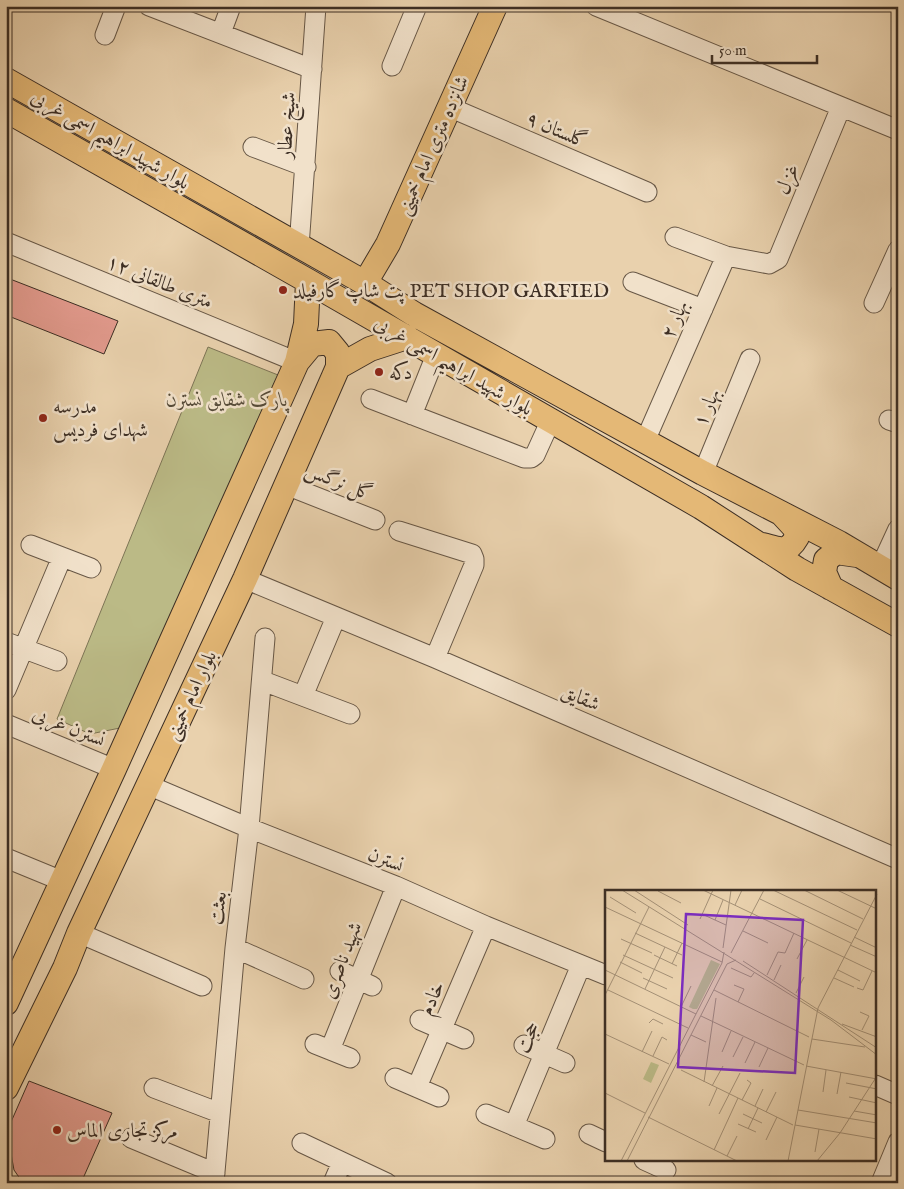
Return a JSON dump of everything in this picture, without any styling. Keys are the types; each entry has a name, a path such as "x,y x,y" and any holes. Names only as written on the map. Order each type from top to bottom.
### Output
{"main road":[{"name":"شانزده متری امام خمینی","path":"365,283 388,244 495,6"},
{"name":"بلوار شهید ابراهیم اسمی غربی","path":"6,80 365,283 414,314 889,573"},
{"name":"بلوار شهید ابراهیم اسمی غربی","path":"6,110 308,280 550,422 701,507 797,569 898,625"},
{"path":"388,244 384,261 385,270 399,296 414,314"},
{"name":"بلوار امام خمینی","path":"6,1003 114,769 297,362 306,324 308,280"},
{"path":"297,362 312,344 329,342 338,353 338,367 370,349 407,338"},
{"name":"بلوار امام خمینی","path":"6,1088 65,968 79,933 245,579 338,367"},
{"path":"760,544 784,550 792,547 798,537 796,528 780,512"},
{"path":"831,588 824,572 826,560 836,552 858,555"},
{"path":"28,956 44,945 57,944 62,954 65,968"}],"street":[{"path":"105,35 116,6"},
{"path":"149,6 312,69"},
{"path":"221,33 231,6"},
{"name":"شیخ عطار","path":"299,247 316,6"},
{"path":"392,66 417,6"},
{"path":"596,6 898,130"},
{"name":"گلستان ۹","path":"449,107 647,192"},
{"name":"غزل","path":"726,256 770,264 778,259 841,107"},
{"path":"253,147 306,167"},
{"path":"674,236 726,256"},
{"name":"۱۲ متری طالقانی","path":"6,242 297,362"},
{"path":"874,303 898,250"},
{"name":"بهار ۲","path":"645,441 726,256"},
{"path":"633,282 702,309"},
{"path":"412,416 436,355"},
{"name":"بهار ۱","path":"703,473 750,359"},
{"path":"371,399 524,458 531,458 535,455 550,422"},
{"name":"گل نرگس","path":"286,485 375,520"},
{"path":"889,573 898,528"},
{"path":"399,531 472,554 474,559 474,565 435,658"},
{"path":"32,545 91,568"},
{"path":"6,690 25,649 62,557"},
{"name":"شقایق","path":"245,579 435,658 898,859"},
{"path":"304,696 336,618"},
{"name":"بعثت","path":"214,1178 235,948 263,681 265,638"},
{"path":"6,642 57,661"},
{"path":"263,681 350,714"},
{"name":"نسترن غربی","path":"6,724 114,769"},
{"name":"نسترن","path":"148,785 248,828 396,886 486,926 605,975"},
{"path":"6,858 62,881"},
{"name":"شهید ناصری","path":"350,1058 323,1047 365,983 396,886"},
{"name":"خادم","path":"417,1087 486,926"},
{"path":"79,933 202,986"},
{"path":"235,948 304,978"},
{"name":"حجت","path":"514,1126 581,965"},
{"path":"340,972 365,983"},
{"path":"420,1020 464,1039"},
{"path":"524,1045 565,1063"},
{"path":"396,1078 438,1097"},
{"path":"876,1085 898,1095"},
{"path":"154,1088 220,1113"},
{"path":"486,1114 545,1139"},
{"path":"589,1134 605,1142"},
{"path":"131,1138 214,1178"},
{"path":"880,1183 898,1142"},
{"path":"302,1143 387,1183"},
{"path":"333,1183 342,1162"},
{"path":"648,1162 666,1170"}],"green space":[{"name":"پارک شقایق نسترن","path":"208,347 278,375 120,728 90,734 57,719"}],"building":[{"path":"10,279 118,321 104,354 6,315 6,289"},
{"name":"مرکز تجاری الماس","path":"29,1081 112,1113 81,1183 23,1183 14,1170 8,1137 11,1122"}],"place":[{"name":"پت شاپ گارفیلد PET SHOP GARFIED","path":"283,290"},
{"name":"دکه","path":"379,372"},
{"name":"مدرسه شهدای فردیس","path":"43,418"},
{"name":"مرکز تجاری الماس","path":"57,1130"}]}
